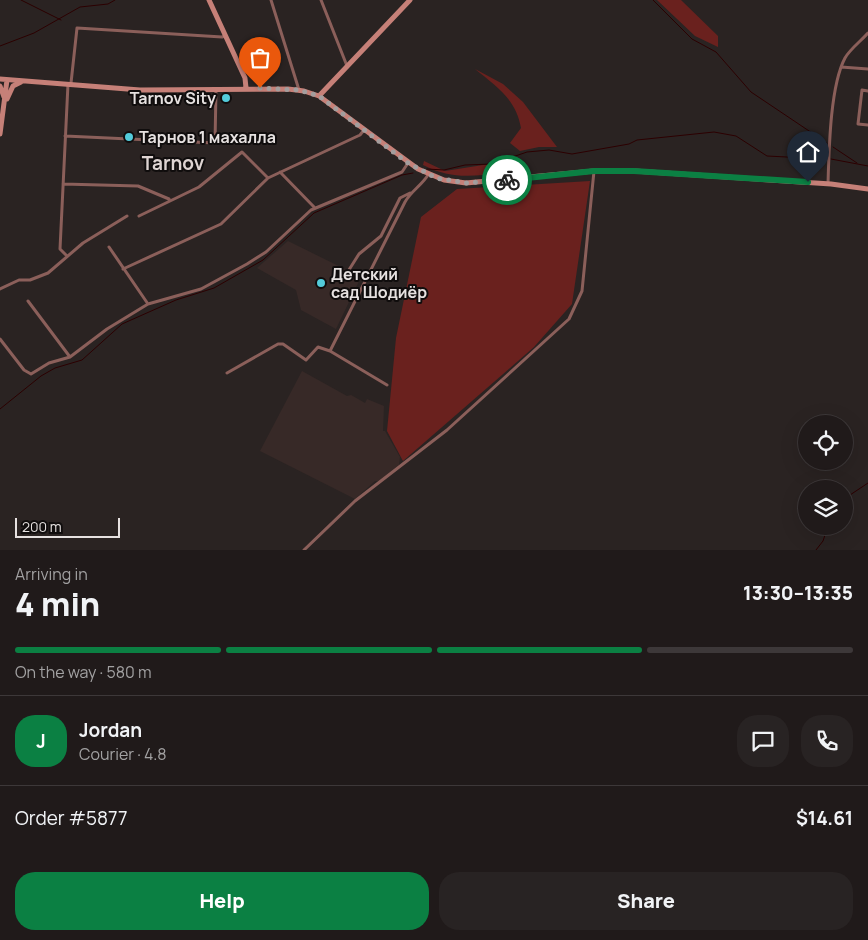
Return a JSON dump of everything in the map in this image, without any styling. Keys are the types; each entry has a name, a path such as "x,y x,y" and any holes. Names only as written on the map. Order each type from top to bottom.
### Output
{"main road":[{"path":"208,0 245,78 246,88"},
{"path":"319,96 410,0"},
{"path":"0,79 140,90 246,88 299,90 319,96 408,163 428,175 444,180 466,183 594,171 644,171 828,184 868,189"},
{"path":"0,134 7,80"},
{"path":"4,107 13,86 26,81"},
{"path":"0,86 4,107"}],"street":[{"path":"271,0 299,90"},
{"path":"321,0 347,66"},
{"path":"67,256 60,249 63,184 70,83 78,28 226,36"},
{"path":"828,184 828,152 837,77 846,56 868,32"},
{"path":"841,66 868,69"},
{"path":"66,136 215,143 216,89"},
{"path":"868,91 862,90 858,124 868,125"},
{"path":"123,269 221,224 268,178 360,135 364,130"},
{"path":"139,216 200,187 242,152 268,178"},
{"path":"0,340 28,374 50,363 70,357 107,328 148,304 201,289 266,252 298,220 315,208 402,172 408,163"},
{"path":"304,550 356,501 447,430 568,320 582,291 594,171"},
{"path":"280,172 315,208"},
{"path":"346,273 358,254 381,236 400,198 423,183 428,175"},
{"path":"63,184 138,186 170,200"},
{"path":"330,351 410,192"},
{"path":"0,289 19,280 30,280 48,274 67,256 127,216"},
{"path":"109,247 148,304"},
{"path":"28,301 70,357"},
{"path":"227,373 278,344 283,344 306,360 318,347 330,351 387,385"}],"shaded area":[{"path":"657,0 681,0 718,36 718,47 695,36"},
{"path":"475,69 503,84 523,102 557,147 539,147 520,151 510,143 521,128 515,109 504,94"},
{"path":"424,161 445,171 502,162 503,173 472,176 453,175 433,170 423,165"},
{"path":"590,181 572,304 534,347 403,461 387,431 396,338 421,217 457,189"},
{"name":"Детский сад Шодиёр","path":"288,241 361,277 336,329 301,310 296,290 257,268"},
{"path":"302,371 347,396 351,395 365,403 367,399 384,406 383,431 385,431 400,457 399,465 379,481 375,481 355,499 260,451"}],"waterway":[{"path":"21,0 61,20"},
{"path":"0,46 34,33 80,7 108,4 115,0"},
{"path":"653,0 692,39 716,52 751,92 827,143"},
{"path":"427,169 444,170 465,165 492,164 527,152 549,150 572,154 629,144 637,140 714,132 736,136 767,156 826,159"},
{"path":"833,147 857,163"},
{"path":"831,159 868,166"},
{"path":"0,409 41,376 55,368 82,360 122,324 176,300 214,288 263,260 314,213 402,175 413,173"},
{"path":"853,493 868,483"},
{"path":"816,550 825,535"}],"way so far":[{"path":"260,88 299,90 319,96 408,163 436,178 466,183 507,180"}],"place":[{"name":"Tarnov Sity","path":"226,98"},
{"name":"Тарнов 1 махалла","path":"129,137"},
{"name":"Детский сад Шодиёр","path":"321,283"}],"district":[{"name":"Tarnov","path":"173,163"}],"route":[{"path":"507,180 594,171 634,171 808,182"}]}
